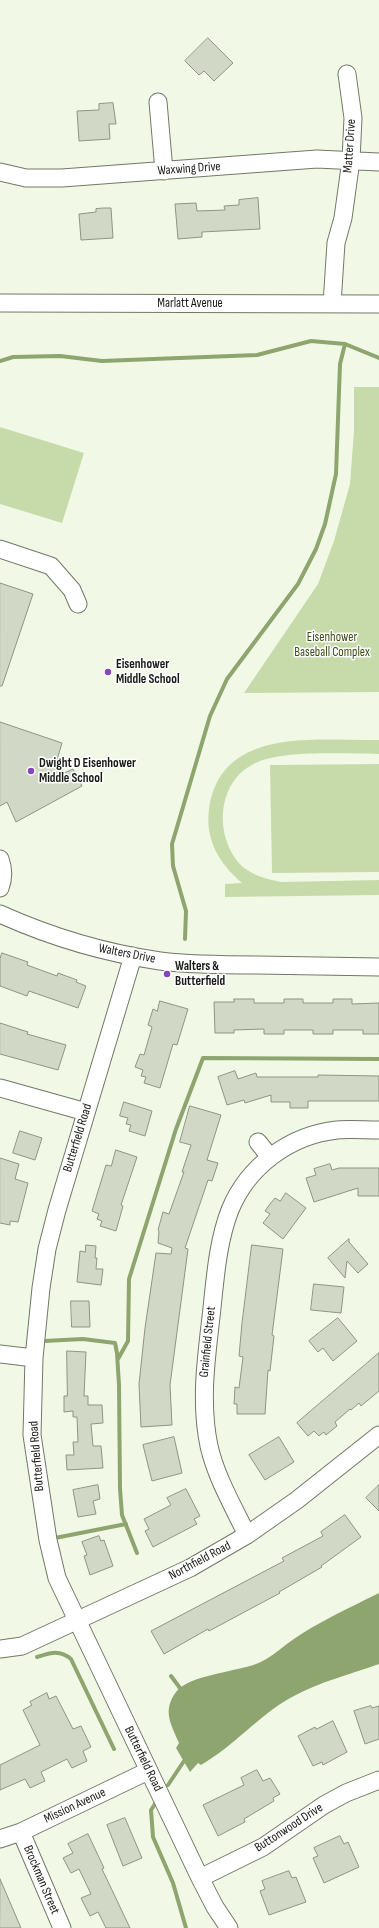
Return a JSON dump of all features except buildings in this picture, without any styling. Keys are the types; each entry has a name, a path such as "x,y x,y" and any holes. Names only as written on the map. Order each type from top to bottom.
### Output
{"street":[{"name":"Matter Drive","path":"338,304 347,244 343,218 351,160 353,118 347,74"},
{"path":"158,102 164,171"},
{"name":"Waxwing Drive","path":"0,172 26,178 62,178 317,159 379,162"},
{"name":"Marlatt Avenue","path":"0,303 379,304"},
{"path":"0,549 51,566 72,590 78,604"},
{"path":"0,860 3,866 4,879 0,888"},
{"name":"Walters Drive","path":"0,914 32,929 61,938 133,956 161,961 220,965 379,966"},
{"name":"Butterfield Road","path":"133,956 61,1195 47,1249 41,1288 34,1358 32,1435 45,1524 58,1578 77,1622 200,1878 215,1907 229,1928"},
{"path":"0,1088 86,1112"},
{"name":"Grainfield Street","path":"247,1535 220,1479 210,1449 204,1409 204,1374 216,1273 224,1228 231,1209 242,1189 270,1157 299,1139 330,1132 379,1130"},
{"path":"258,1142 270,1157"},
{"path":"0,1354 34,1358"},
{"name":"Northfield Road","path":"0,1649 22,1646 77,1622 190,1568 247,1535 298,1500 379,1435"},
{"name":"Mission Avenue","path":"0,1839 21,1832 148,1771"},
{"name":"Buttonwood Drive","path":"200,1878 263,1847 324,1804 346,1793 379,1780"},
{"name":"Brockman Street","path":"21,1832 62,1928"}],"green space":[{"name":"Eisenhower Baseball Complex","path":"354,387 379,387 379,692 244,693 318,584 334,541 350,484 354,431"},
{"path":"0,427 84,453 62,523 0,504"},
{"path":"328,739 379,740 379,754 300,754 270,758 258,762 245,770 234,780 224,807 223,822 225,836 231,850 239,863 253,873 271,880 282,882 379,880 379,895 225,897 225,884 242,883 220,859 215,850 209,831 208,820 209,809 217,782 232,763 252,751 276,743"},
{"path":"379,764 379,872 272,873 270,765"}],"shaded area":[{"path":"379,1593 379,1664 324,1683 292,1697 268,1713 213,1757 201,1765 198,1763 190,1772 176,1748 179,1743 169,1718 169,1705 176,1692 182,1686 201,1678 247,1667 261,1662 312,1628"}],"waterway":[{"path":"0,361 13,357 60,356 102,361 257,355 311,341 345,344 379,358"},
{"path":"185,939 186,911 173,866 172,844 210,716 227,679 298,584 316,549 325,524 336,474 340,364 345,344"},
{"path":"118,1359 128,1341 129,1279 176,1129 203,1058 379,1059"},
{"path":"44,1341 83,1339 115,1343 119,1385 120,1489 122,1515 137,1553"},
{"path":"55,1538 126,1524"},
{"path":"37,1657 50,1653 58,1653 71,1659 114,1749"},
{"path":"171,1676 180,1688"},
{"path":"168,1785 184,1761"},
{"path":"155,1804 151,1810 153,1837 173,1883 186,1928"}],"place":[{"name":"Eisenhower Middle School","path":"108,672"},
{"name":"Dwight D Eisenhower Middle School","path":"31,771"},
{"name":"Walters & Butterfield","path":"167,974"}]}
